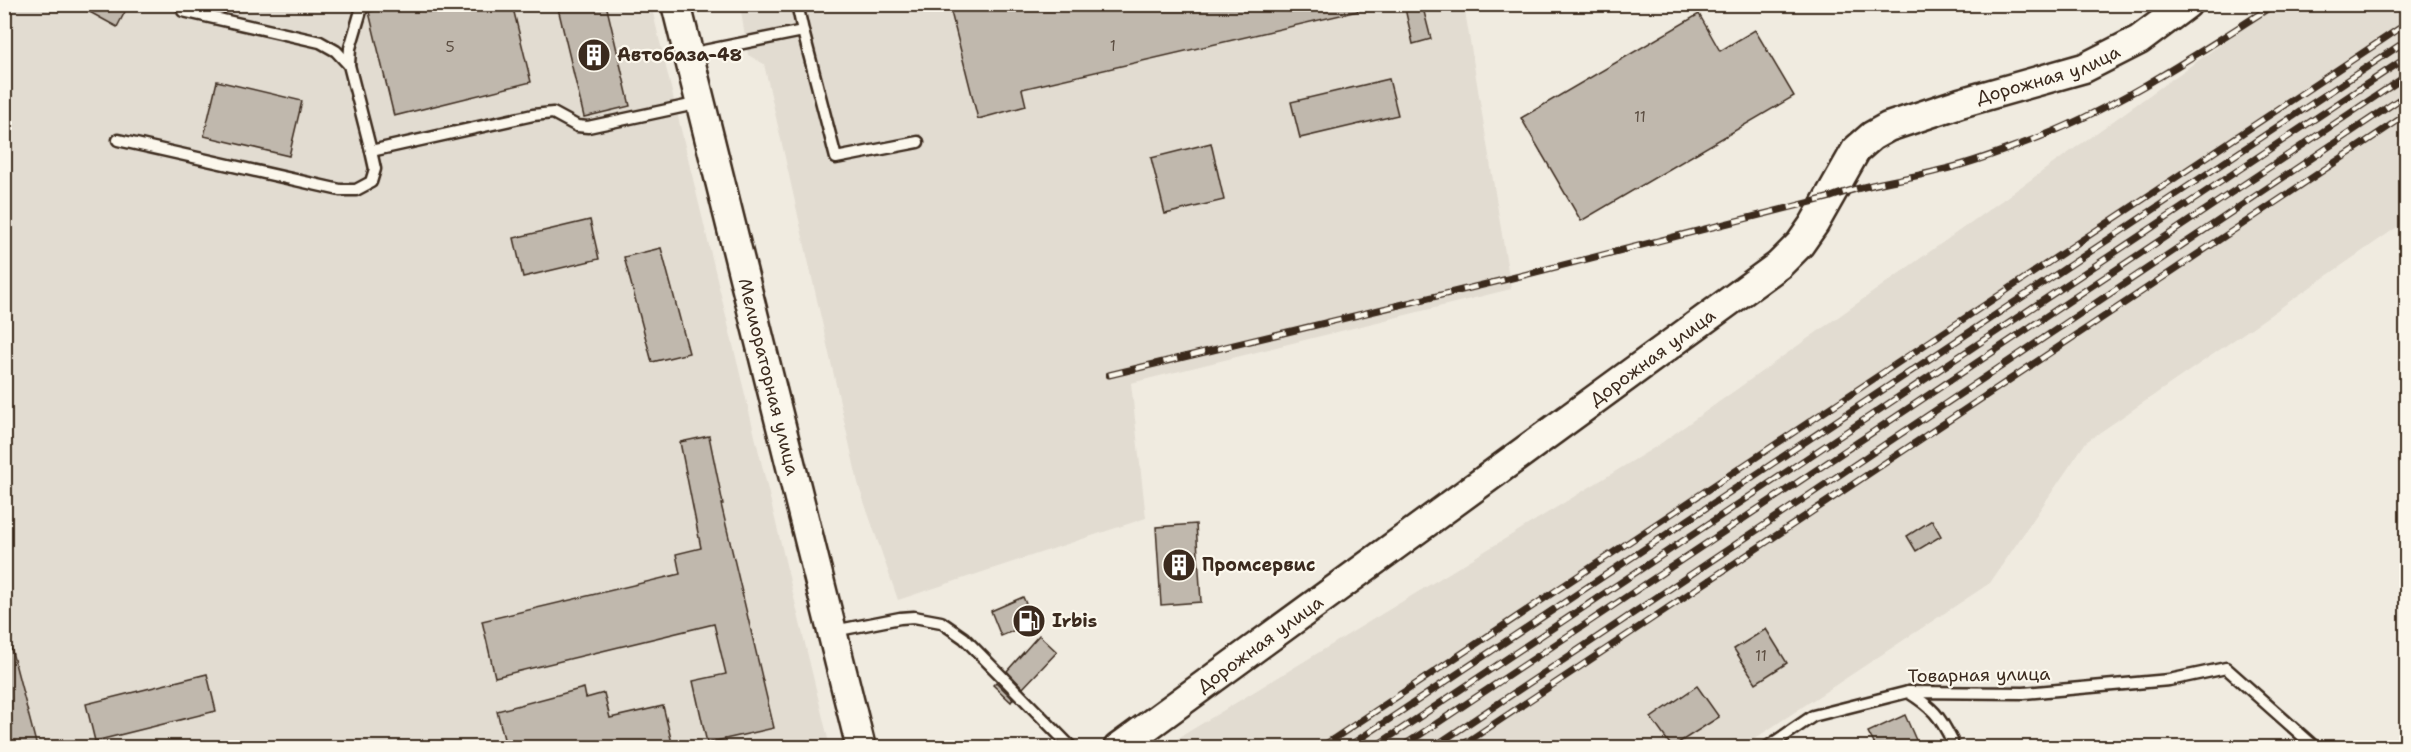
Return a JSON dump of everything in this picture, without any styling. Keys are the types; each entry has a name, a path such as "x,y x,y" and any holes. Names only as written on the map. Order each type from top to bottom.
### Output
{"street":[{"name":"Мелиораторная улица","path":"676,4 830,631 861,747"},
{"name":"Дорожная улица","path":"1118,747 1779,265 1800,244 1814,224 1856,150 1872,136 1888,127 1950,107 2084,68 2139,40 2187,4"}],"lane":[{"path":"118,140 340,190 356,190 371,182 375,169 349,65 350,48 363,4"},
{"path":"797,4 837,158 918,142"},
{"path":"183,11 320,42 336,51 349,65"},
{"path":"688,54 803,31"},
{"path":"371,152 533,115 553,113 577,126 588,127 700,103"},
{"path":"830,631 900,618 914,617 941,622 964,638 1072,747"},
{"name":"Товарная улица","path":"1766,747 1813,716 1908,692 2024,693 2169,680 2226,668 2316,747"},
{"path":"1908,692 1930,706 1943,722 1952,741"}],"shaded area":[{"path":"4,5 651,5 830,747 5,747"},
{"path":"740,5 1464,5 1511,289 1131,383 1146,518 898,600 859,487 764,64 748,55"},
{"path":"2276,5 2406,5 2406,221 2086,442 1990,583 1742,747 1162,748 1657,446"}],"building":[{"path":"75,4 129,4 117,27"},
{"path":"400,4 512,4 531,82 394,116 369,12"},
{"name":"Автобаза-48","path":"557,4 606,4 630,106 584,117"},
{"path":"949,4 1357,4 1358,11 1022,89 1026,106 978,119"},
{"path":"1404,4 1422,4 1431,39 1413,44"},
{"path":"1699,14 1720,51 1755,30 1794,96 1581,221 1521,118"},
{"path":"1389,79 1398,115 1300,138 1291,102"},
{"path":"217,81 302,101 289,156 204,136"},
{"path":"1211,143 1224,200 1165,214 1151,158"},
{"path":"590,220 599,259 523,277 514,238"},
{"path":"661,248 689,353 652,362 624,257"},
{"path":"709,436 723,504 721,504 774,728 707,743 693,681 726,674 714,624 495,677 482,621 680,574 676,554 701,548 680,442"},
{"path":"1932,520 1941,536 1916,551 1907,536"},
{"name":"Промсервис","path":"1196,524 1201,602 1161,605 1156,527"},
{"path":"1023,597 1034,622 1001,636 991,611"},
{"path":"1766,629 1787,663 1756,683 1734,649"},
{"path":"1039,635 1057,652 1023,688 1007,671"},
{"path":"10,644 37,747 4,747 4,645"},
{"path":"207,674 216,711 95,741 86,704"},
{"path":"996,682 1013,699 1011,702 993,685"},
{"path":"1697,686 1719,717 1672,747 1651,718"},
{"path":"584,688 586,698 604,693 610,718 663,706 673,747 506,747 497,711"},
{"path":"1905,715 1919,747 1876,747 1868,732"}],"railway":[{"path":"1109,375 1520,276 1831,197 1858,188 1951,168 2024,143 2090,115 2153,81 2275,4"},
{"path":"1320,748 2406,24"},
{"path":"1346,748 2406,41"},
{"path":"1373,748 2406,58"},
{"path":"1400,748 2406,76"},
{"path":"1432,748 2406,95"},
{"path":"1458,748 2406,115"}],"place":[{"name":"Автобаза-48","path":"594,55"},
{"name":"Промсервис","path":"1179,565"},
{"name":"Irbis","path":"1029,621"}]}
